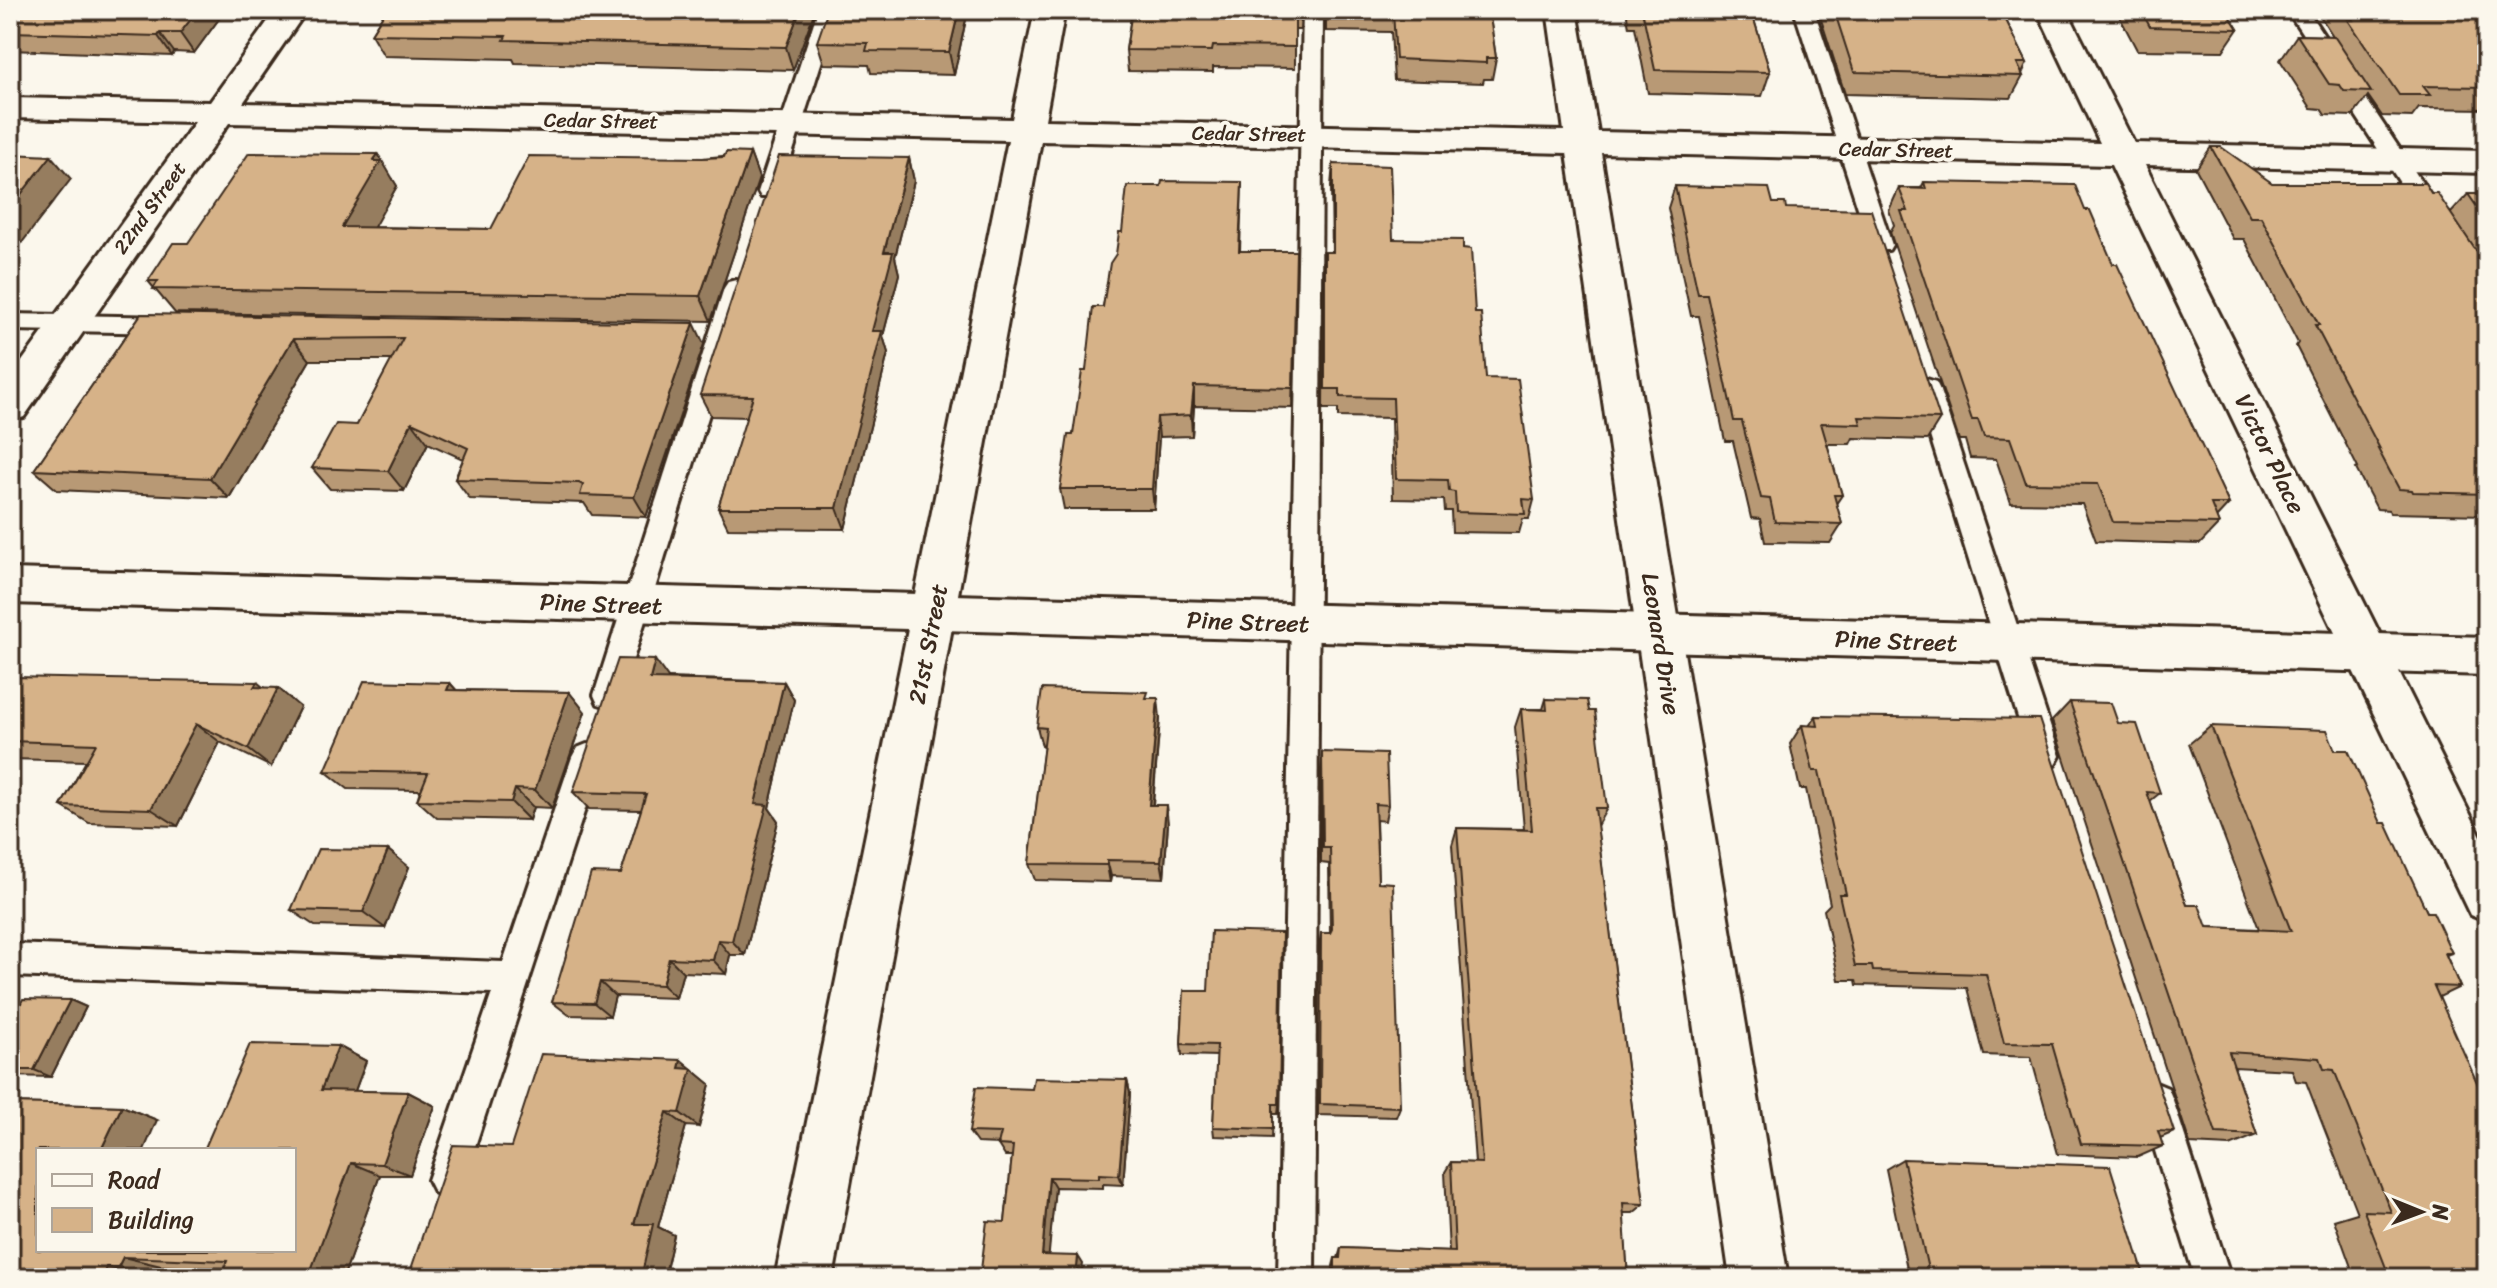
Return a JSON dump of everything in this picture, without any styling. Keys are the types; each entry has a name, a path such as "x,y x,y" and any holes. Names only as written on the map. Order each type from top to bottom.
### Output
{"street":[{"name":"22nd Street","path":"10,407 292,10"},
{"name":"21st Street","path":"804,1278 1050,10"},
{"name":"Leonard Drive","path":"1562,10 1759,1278"},
{"name":"Victor Place","path":"2052,10 2487,899"},
{"name":"Cedar Street","path":"10,108 2487,162"},
{"name":"Pine Street","path":"10,586 2487,656"}],"lane":[{"path":"761,214 828,10"},
{"path":"1296,1278 1313,10"},
{"path":"1804,10 1889,269"},
{"path":"2297,10 2446,235"},
{"path":"439,1203 638,605 713,333 746,258"},
{"path":"10,322 195,326"},
{"path":"1917,359 2053,780"},
{"path":"10,960 514,978"},
{"path":"2150,1082 2213,1278"}],"building":[{"path":"10,10 198,10 180,33 160,33 158,36 10,32"},
{"path":"386,10 800,10 786,47 371,34"},
{"path":"828,10 959,10 949,52 866,51 868,43 817,42"},
{"path":"1132,10 1295,10 1295,47 1213,46 1212,51 1126,50"},
{"path":"1332,10 1489,10 1496,58 1486,58 1486,63 1396,59 1393,12"},
{"path":"1642,10 1751,10 1770,72 1655,70"},
{"path":"1834,10 2001,10 2027,63 2017,63 2023,76 1854,72"},
{"path":"2141,10 2226,10 2238,29 2150,27"},
{"path":"2346,10 2487,10 2487,87 2423,86 2430,95 2399,95 2348,20 2353,20"},
{"path":"2297,35 2334,36 2371,92 2344,91 2340,85 2329,84"},
{"path":"2211,147 2221,147 2272,183 2425,183 2431,193 2437,193 2487,267 2487,494 2399,489 2315,325 2319,325 2261,217 2250,217"},
{"path":"726,152 750,153 700,296 153,289 158,281 148,281 173,243 188,243 249,153 378,154 373,161 381,161 342,227 491,229 529,156 703,158 724,157"},
{"path":"10,154 51,156 10,208"},
{"path":"779,156 909,158 884,252 893,252 872,331 882,331 837,508 718,508 753,396 700,395"},
{"path":"1333,164 1390,166 1393,239 1463,240 1463,248 1471,249 1475,313 1481,313 1486,378 1518,379 1534,500 1523,499 1525,514 1456,512 1455,492 1449,491 1448,480 1396,479 1393,398 1340,397 1340,389 1325,389 1325,252 1333,252"},
{"path":"1162,181 1242,182 1239,251 1296,251 1293,388 1194,386 1191,415 1157,417 1152,489 1060,489 1068,435 1073,435 1082,371 1086,371 1093,307 1103,307 1110,263 1116,254 1119,232 1122,232 1127,186 1161,186"},
{"path":"1924,182 2075,185 2085,210 2090,210 2113,264 2117,264 2229,504 2211,504 2219,524 2113,522 2098,484 2026,483 2010,438 1984,437 1978,420 1972,420 1901,211 1908,211 1899,188 1926,189"},
{"path":"1675,186 1769,188 1773,203 1785,203 1786,208 1871,210 1940,419 1859,417 1861,424 1821,423 1842,495 1834,495 1842,524 1775,522 1770,499 1761,498 1742,421 1734,421 1707,294 1698,294"},
{"path":"2468,194 2487,194 2487,221"},
{"path":"141,314 694,323 634,497 580,495 583,485 579,483 455,479 468,448 412,422 388,471 312,468 336,424 357,425 403,338 293,339 210,478 34,470"},
{"path":"618,659 655,660 650,679 784,682 755,804 767,805 732,941 718,940 713,960 669,958 662,985 600,982 594,1003 552,1002 591,873 621,874 646,794 573,792"},
{"path":"10,677 257,682 254,687 278,688 248,749 196,724 151,809 61,806 96,744 10,741"},
{"path":"364,681 450,683 447,690 569,692 535,790 515,789 511,802 417,800 428,773 325,771"},
{"path":"1042,689 1148,692 1146,698 1158,698 1149,805 1166,805 1161,861 1107,860 1107,865 1029,864 1046,728 1037,727"},
{"path":"1546,699 1587,700 1589,711 1595,711 1607,808 1595,808 1644,1204 1623,1203 1628,1278 1335,1278 1335,1258 1340,1258 1341,1248 1455,1252 1451,1162 1482,1163 1457,828 1532,830 1521,709 1547,710"},
{"path":"2070,702 2111,703 2118,723 2137,724 2160,793 2147,792 2187,905 2199,905 2207,927 2291,931 2211,726 2327,730 2335,750 2348,750 2381,823 2386,823 2427,912 2433,912 2452,953 2445,953 2460,987 2434,986 2483,1096 2487,1096 2487,1278 2390,1278 2364,1211 2391,1212 2334,1070 2324,1069 2320,1058 2229,1052 2257,1135 2216,1133"},
{"path":"1816,716 2039,719 2174,1132 2158,1131 2163,1146 2081,1144 2052,1044 2004,1043 1986,974 1873,971 1872,966 1855,966 1839,894 1846,894 1819,771 1813,771 1802,725 1818,726"},
{"path":"1322,752 1386,754 1388,805 1375,804 1378,882 1393,883 1400,1107 1320,1104 1321,933 1330,933 1332,929 1330,848 1323,848"},
{"path":"318,849 388,850 363,912 291,910"},
{"path":"1211,931 1282,933 1279,1104 1273,1104 1273,1129 1213,1127 1217,1045 1181,1044 1184,991 1208,991"},
{"path":"23,999 70,1000 34,1070 10,1070 10,1023"},
{"path":"250,1044 338,1046 321,1090 408,1092 382,1164 351,1163 308,1278 221,1278 227,1261 123,1257 118,1267 106,1267 103,1276 10,1273 10,1103 122,1106 102,1148 36,1148 36,1252 296,1252 296,1148 205,1148"},
{"path":"541,1054 681,1060 679,1068 692,1069 680,1113 667,1112 634,1224 653,1224 641,1278 459,1278 460,1274 410,1272 453,1145 511,1147"},
{"path":"1034,1078 1127,1080 1119,1175 1099,1174 1099,1178 1049,1177 1042,1255 1078,1256 1076,1278 980,1278 987,1221 1005,1222 1013,1146 998,1145 1001,1133 969,1132 976,1087 1032,1089"},
{"path":"1903,1159 2110,1166 2145,1278 1930,1278"}]}
